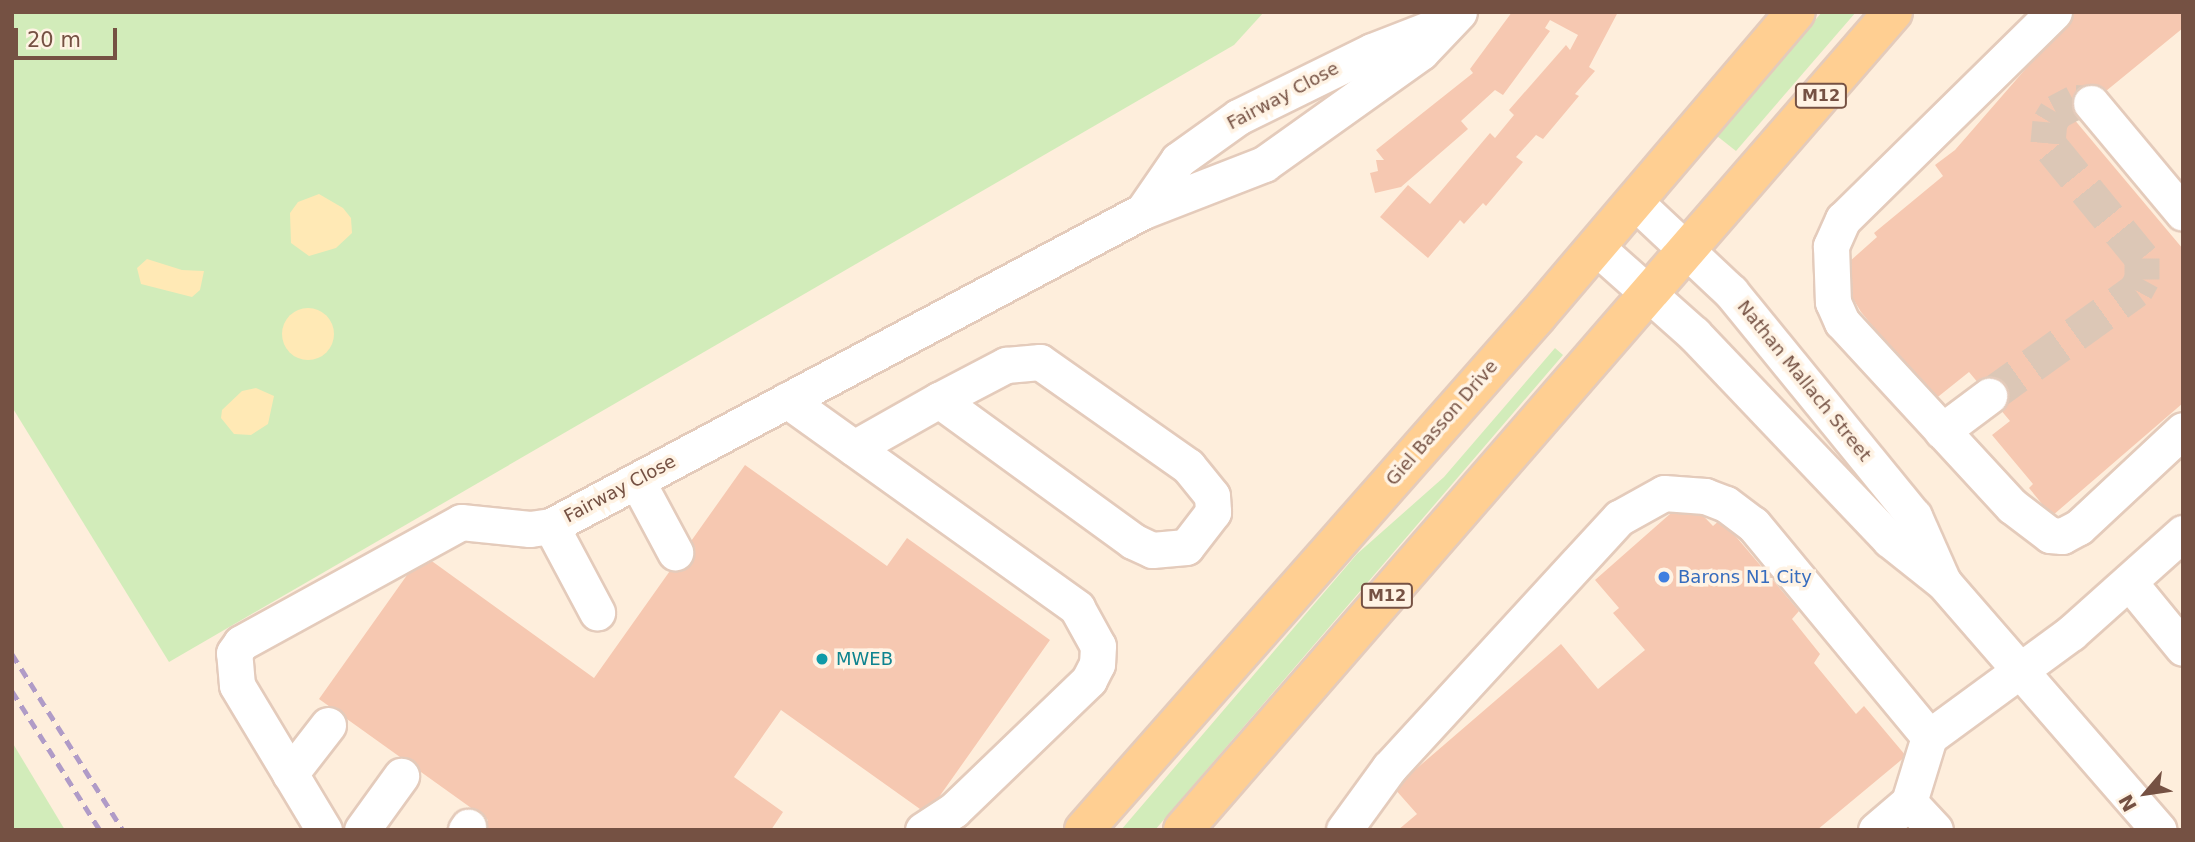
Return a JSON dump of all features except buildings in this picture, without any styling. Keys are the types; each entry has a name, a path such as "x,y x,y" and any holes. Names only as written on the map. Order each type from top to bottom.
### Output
{"main road":[{"name":"Giel Basson Drive","path":"1084,830 1596,247 1796,12"},
{"name":"M12","path":"1183,830 1893,12"}],"street":[{"path":"2054,12 1843,219 1831,246 1829,275 1833,302 1842,322 1942,431 2032,525 2050,535 2063,536 2079,527 2183,430"},
{"name":"Fairway Close","path":"1143,211 1178,160 1238,117 1301,84 1456,16"},
{"name":"Fairway Close","path":"324,830 237,685 234,653 241,643 461,522 530,529 551,526 1143,211 1264,164 1421,52 1456,16"},
{"path":"1301,84 1299,100 1307,117 1329,120"},
{"path":"2091,103 2183,214"},
{"name":"Nathan Mallach Street","path":"1634,201 1731,292 1914,516 1944,583"},
{"name":"Nathan Mallach Street","path":"1596,247 1694,334 1890,540 1944,583 2159,830"},
{"path":"854,448 939,400 1006,365 1040,362 1188,466 1212,496 1213,512 1186,547 1152,550 1133,541 939,400"},
{"path":"1942,431 1989,396"},
{"path":"787,400 1077,608 1098,646 1089,680 954,810 923,830"},
{"path":"637,481 675,552"},
{"path":"1344,830 1390,768 1619,519 1645,500 1664,494 1705,496 1726,504 1753,524 1929,737"},
{"path":"551,526 597,612"},
{"path":"1876,830 1909,802 1929,737 2022,670 2129,582 2183,533"},
{"path":"2129,582 2183,648"},
{"path":"290,774 328,725"},
{"path":"362,830 401,776"},
{"path":"1909,802 1935,830"}],"green space":[{"path":"12,12 1264,12 1234,45 169,662 12,407"},
{"path":"1822,12 1856,12 1736,151 1717,136"},
{"path":"1555,348 1563,355 1155,830 1121,830 1357,554 1444,477"},
{"path":"12,742 65,830 12,830"}],"sand":[{"path":"319,194 343,208 351,218 352,233 336,248 309,256 291,243 290,213 298,202"},
{"path":"147,259 182,270 204,271 200,290 192,297 141,284 137,268"},
{"path":"308,308 318,310 326,316 332,324 332,344 326,352 318,358 308,360 298,358 290,352 284,344 282,334 284,324 290,316 298,310"},
{"path":"256,388 274,396 268,424 251,435 234,434 221,418 222,410 242,391"}],"tunnel":[{"path":"1989,396 2136,290 2142,279 2142,258 2048,143 2050,122 2056,112 2075,102 2091,103"}],"railway":[{"path":"12,654 123,830"},
{"path":"12,691 100,830"}],"place":[{"name":"Barons N1 City","path":"1664,577"},
{"name":"MWEB","path":"822,659"}]}
